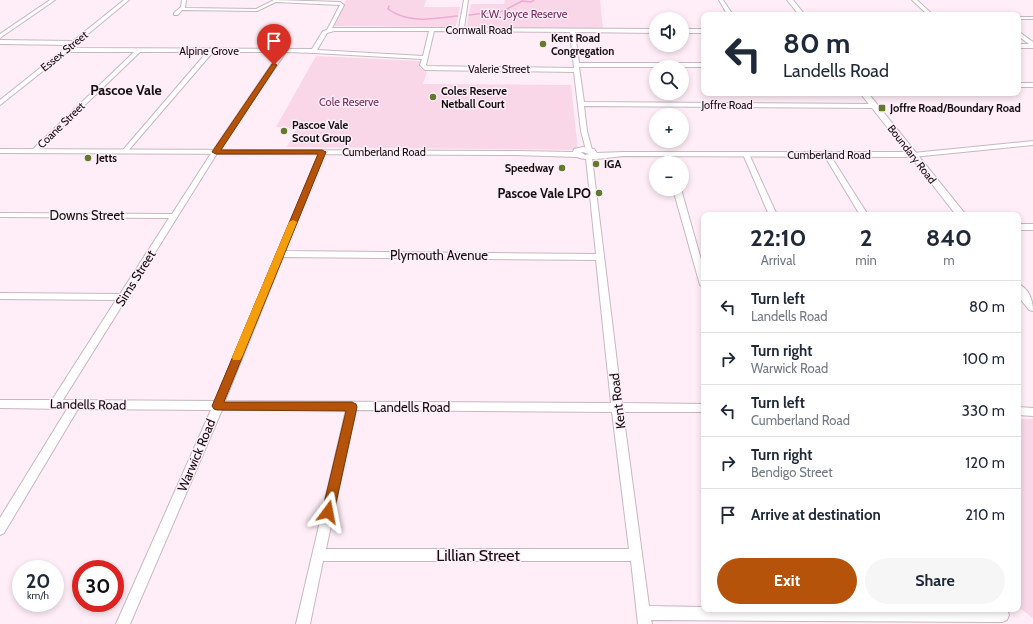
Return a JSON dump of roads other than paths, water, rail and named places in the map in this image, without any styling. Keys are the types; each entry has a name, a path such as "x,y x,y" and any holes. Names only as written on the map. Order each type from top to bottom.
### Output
{"main road":[{"path":"790,0 800,12"},
{"name":"Boundary Road","path":"866,96 959,212"},
{"name":"Cumberland Road","path":"0,150 913,155"},
{"path":"1021,292 1033,307"}],"street":[{"path":"0,36 53,0"},
{"name":"Essex Street","path":"0,103 127,0"},
{"path":"176,14 181,9 184,0"},
{"path":"461,30 466,0"},
{"path":"722,0 728,12"},
{"path":"914,0 928,12"},
{"path":"181,9 257,10 262,8 267,3 276,1 340,3 342,5 329,29 323,33 314,51"},
{"path":"1021,18 1033,18"},
{"name":"Cornwall Road","path":"329,29 649,31"},
{"path":"425,58 432,30"},
{"name":"Kent Road","path":"572,31 584,131 584,153 590,178 617,408 645,619"},
{"path":"689,31 701,31"},
{"path":"1021,35 1033,45"},
{"path":"0,42 74,43"},
{"path":"1021,46 1033,45"},
{"name":"Alpine Grove","path":"66,50 314,51 425,58"},
{"name":"Coane Street","path":"34,151 139,50"},
{"path":"125,151 212,51"},
{"name":"Sims Street","path":"55,404 174,216 284,51"},
{"name":"Valerie Street","path":"425,58 423,66 430,68 701,65"},
{"path":"1021,85 1033,85"},
{"name":"Joffre Road","path":"580,104 874,106"},
{"name":"Cumberland Road","path":"913,155 1033,143"},
{"name":"Warwick Road","path":"123,624 217,406 322,152"},
{"path":"746,154 772,212"},
{"path":"827,155 862,212"},
{"path":"679,196 701,274"},
{"name":"Downs Street","path":"0,215 174,216"},
{"path":"1021,227 1033,227"},
{"name":"Plymouth Avenue","path":"280,254 599,257"},
{"path":"0,296 123,297"},
{"name":"Landells Road","path":"0,404 701,408"},
{"path":"0,528 75,404"},
{"path":"303,624 352,407"},
{"path":"1021,412 1033,412"},
{"name":"Lillian Street","path":"318,554 636,555"},
{"path":"645,619 1002,615"}],"waterway":[{"path":"469,15 503,11 522,1 531,2 534,0"},
{"path":"389,6 388,9 396,14 413,19 457,16"}],"place":[{"name":"Kent Road Congregation","path":"543,44"},
{"name":"Coles Reserve Netball Court","path":"433,97"},
{"name":"Joffre Road/Boundary Road","path":"882,108"},
{"name":"Pascoe Vale Scout Group","path":"284,131"},
{"name":"Jetts","path":"88,158"},
{"name":"IGA","path":"596,164"},
{"name":"Speedway","path":"562,168"},
{"name":"Pascoe Vale LPO","path":"599,193"}],"district":[{"name":"Pascoe Vale","path":"126,90"}],"park label":[{"name":"K.W. Joyce Reserve","path":"524,14"},
{"name":"Cole Reserve","path":"349,102"}]}
